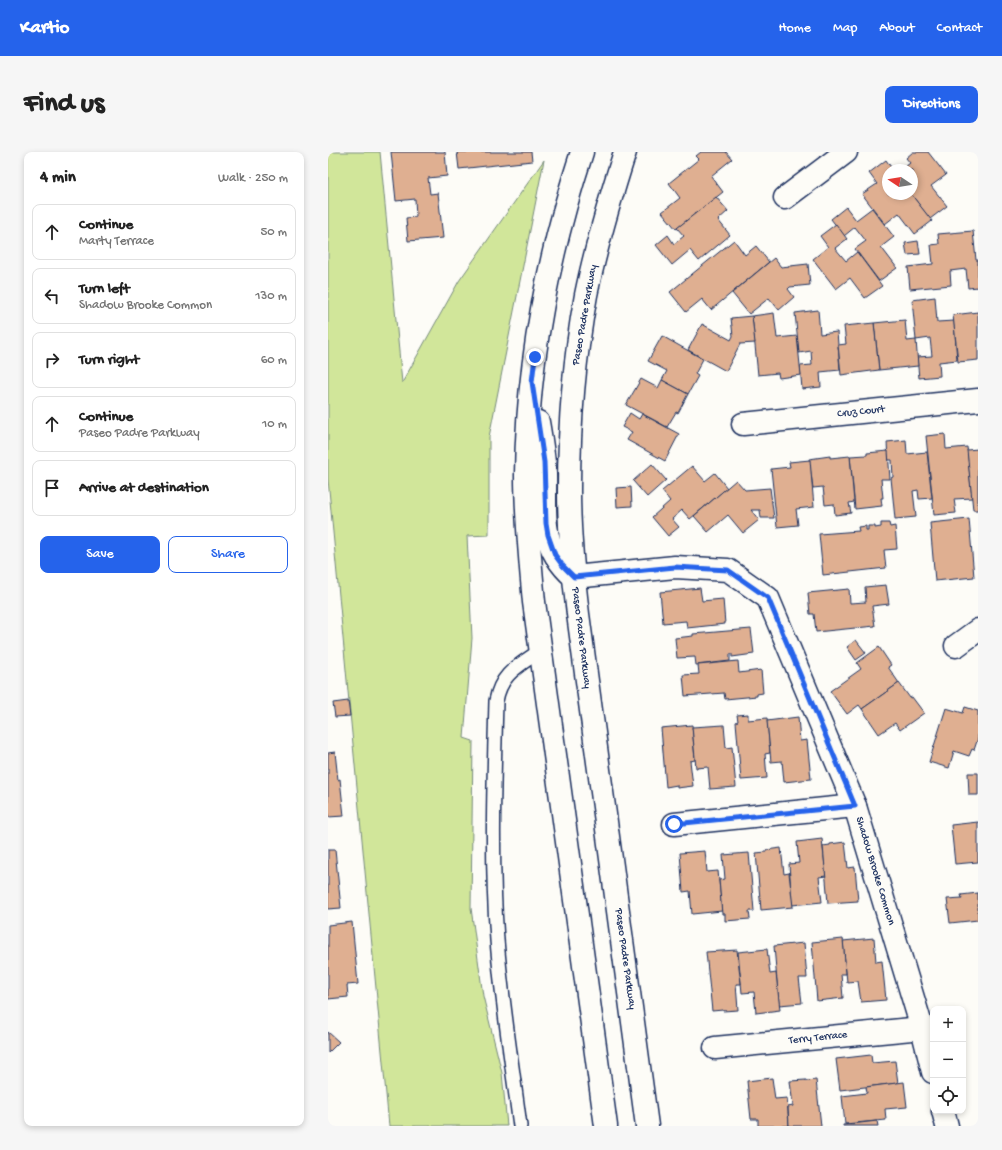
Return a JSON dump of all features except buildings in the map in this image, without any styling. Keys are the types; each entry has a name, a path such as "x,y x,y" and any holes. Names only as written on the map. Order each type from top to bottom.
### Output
{"main road":[{"path":"582,152 564,213 541,315 532,382 527,455 527,504 531,572 606,1126"},
{"name":"Paseo Padre Parkway","path":"625,152 610,200 592,270 582,321 575,370 570,443 569,491 574,577 579,626 647,1126"},
{"path":"785,198 846,152"},
{"path":"532,382 544,462 546,523 548,535 555,555 574,577"},
{"name":"Cruz Court","path":"743,424 978,400"},
{"name":"Shadow Brooke Common","path":"574,577 675,567 728,570 768,598 855,806 922,1028 930,1060"},
{"path":"956,646 978,630"},
{"path":"674,824 855,806"},
{"name":"Terry Terrace","path":"715,1048 922,1028"},
{"path":"944,1114 947,1126"}],"lane":[{"path":"520,1126 503,996 496,908 493,808 496,701 498,690 503,681 512,671 541,650"}],"green space":[{"path":"328,152 380,152 402,383 459,281 544,160 489,437 489,535 467,536 472,638 464,738 473,741 471,908 483,996 502,1073 507,1126 389,1126 328,479"}],"route":[{"path":"535,357 532,382 544,462 546,523 551,546 555,555 574,577 675,567 728,570 768,598 855,806 674,824"}]}
